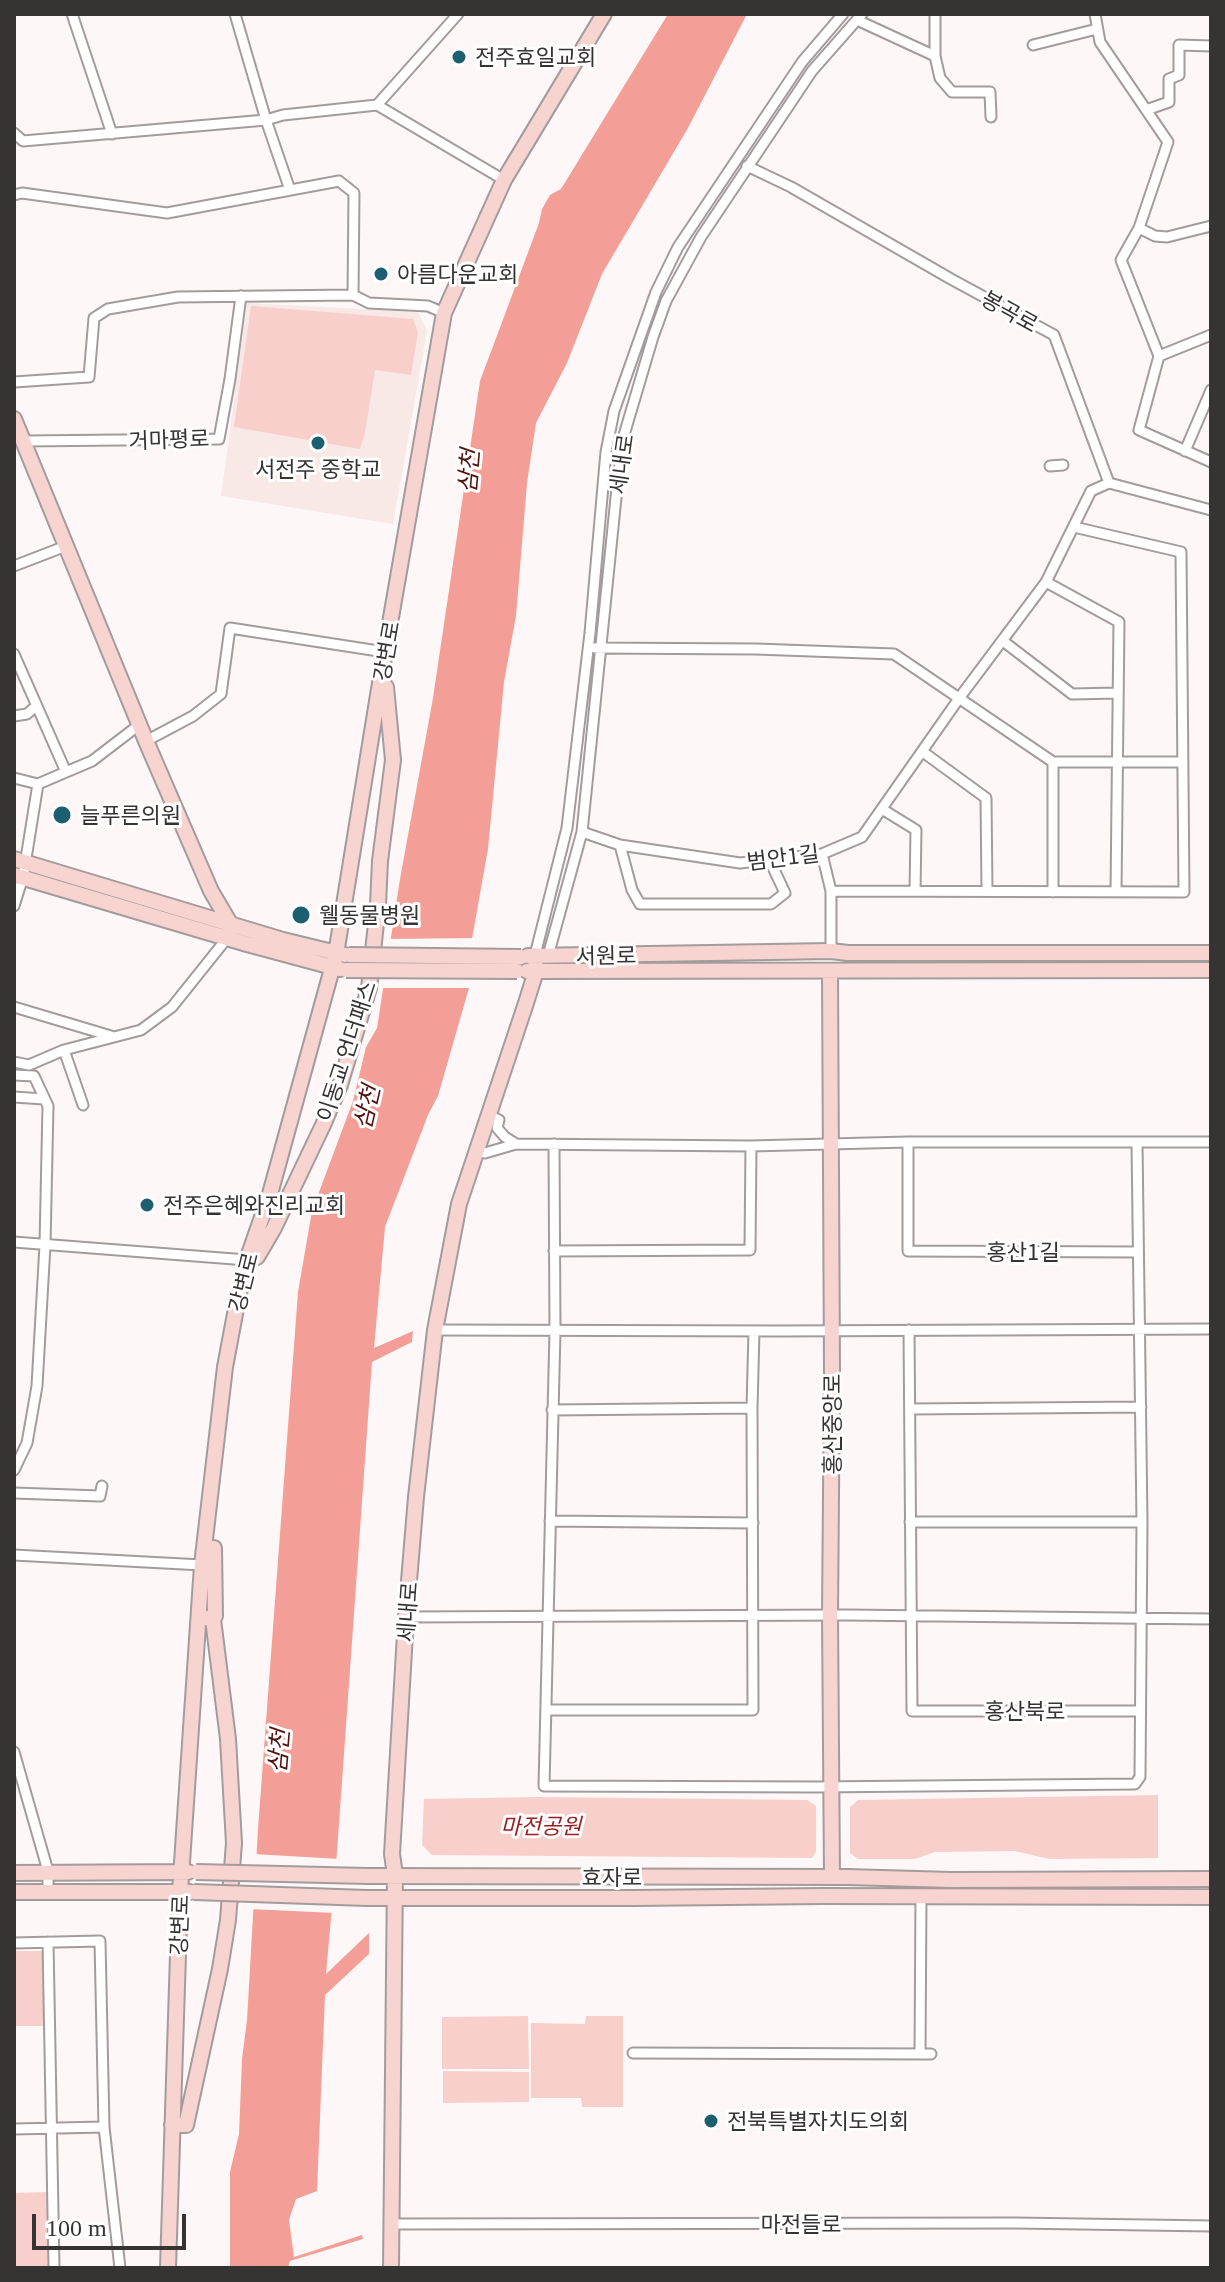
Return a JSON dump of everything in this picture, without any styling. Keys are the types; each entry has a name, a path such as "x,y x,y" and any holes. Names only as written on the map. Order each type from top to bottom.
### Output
{"street":[{"path":"72,14 112,134"},
{"path":"235,14 290,190"},
{"path":"377,105 458,14"},
{"name":"강변로","path":"168,2268 172,2125 206,1618 202,1565 225,1367 247,1260 341,962 380,680 444,313 504,180 604,14"},
{"name":"세내로","path":"530,960 567,828 606,452 614,411 656,292 678,247 802,62 843,14"},
{"path":"935,14 935,56 940,78 952,92 990,92 991,117"},
{"path":"1095,14 1100,42 1168,142 1139,228 1121,260 1159,356 1139,430 1211,462"},
{"path":"860,17 935,56"},
{"name":"세내로","path":"530,960 582,832 624,435 653,337 666,301 701,237 812,71 860,17"},
{"path":"1033,45 1097,29"},
{"path":"1146,110 1169,102 1169,79 1179,75 1179,45 1211,46"},
{"path":"14,133 23,141 266,120 283,115 377,105 504,180"},
{"name":"봉곡로","path":"736,161 791,187 1054,335 1109,483"},
{"path":"14,195 22,193 167,213 339,181 354,193 353,295"},
{"path":"1139,228 1155,236 1167,237 1211,226"},
{"path":"14,382 89,377 94,318 108,309 178,297 353,295 369,303 428,306 444,313"},
{"name":"거마평로","path":"24,441 219,439 241,296"},
{"path":"1159,356 1211,335"},
{"path":"1185,451 1211,390"},
{"path":"14,419 139,725 230,931 172,1007 141,1030 64,1050 29,1065 14,1062"},
{"path":"1050,466 1063,465"},
{"path":"1109,483 1211,510"},
{"name":"범안1길","path":"582,832 620,845 740,863 822,854 862,837 960,697 1046,582 1091,491 1109,483"},
{"path":"831,891 1184,892 1181,552 1074,527"},
{"path":"14,566 66,546"},
{"path":"1046,582 1119,622 1116,892"},
{"path":"146,741 193,716 221,694 230,628 385,652"},
{"path":"1003,641 1072,694 1118,693"},
{"path":"588,648 894,654 1053,762 1183,762"},
{"path":"14,654 66,772"},
{"name":"이동교 언더패스","path":"247,1260 257,1257 274,1228 323,1125 340,1085 369,988 393,760 386,687 380,680"},
{"path":"14,716 27,714 36,706"},
{"path":"14,778 38,784 92,761 139,725"},
{"path":"923,752 986,798 987,891"},
{"path":"1053,762 1053,892"},
{"path":"14,906 19,868 38,784"},
{"path":"882,809 916,830 915,891"},
{"path":"620,845 632,890 640,904 771,904 785,893 770,861"},
{"path":"822,854 831,891 831,951"},
{"name":"서원로","path":"19,868 192,913 230,931"},
{"name":"서원로","path":"19,868 341,962 831,951 1211,953"},
{"path":"192,913 199,901 211,891"},
{"name":"서원로","path":"530,960 536,971 1211,970"},
{"name":"세내로","path":"391,2268 395,1897 392,1854 416,1497 435,1330 459,1204 536,971"},
{"name":"홍산중앙로","path":"830,971 832,1877"},
{"path":"14,1007 114,1037"},
{"path":"64,1050 83,1105"},
{"path":"14,1075 34,1076 48,1106 45,1245 37,1386 27,1443 14,1470"},
{"path":"14,1097 44,1099"},
{"path":"489,1115 499,1120 497,1128 516,1144"},
{"path":"475,1151 485,1153 516,1144 751,1146 908,1142 1211,1142"},
{"name":"홍산1길","path":"908,1142 908,1251 1137,1252"},
{"path":"554,1144 555,1331 544,1786 831,1787 1135,1784 1140,1777 1142,1480 1137,1143"},
{"path":"554,1251 750,1250 751,1146"},
{"path":"14,1242 247,1260"},
{"path":"435,1330 1211,1329"},
{"name":"홍산북로","path":"909,1330 912,1711 1140,1711"},
{"path":"546,1710 753,1710 754,1331"},
{"path":"910,1409 1141,1407"},
{"path":"552,1410 752,1408"},
{"path":"14,1493 100,1496 102,1486"},
{"path":"550,1521 753,1523"},
{"path":"910,1522 1142,1522"},
{"path":"172,2125 186,2125 220,1969 228,1920 234,1843 228,1739 206,1618 215,1616 214,1548 204,1548"},
{"path":"14,1555 202,1565"},
{"path":"406,1617 830,1615 1211,1619"},
{"path":"14,1752 48,1871 48,1891"},
{"name":"효자로","path":"14,1873 951,1880 1209,1878"},
{"name":"효자로","path":"14,1892 187,1892 367,1898 921,1897 1211,1901"},
{"path":"633,2053 926,2054 921,1897"},
{"path":"14,1943 100,1941 104,2127 120,2268"},
{"path":"48,1942 54,2268"},
{"path":"14,2129 104,2127"},
{"name":"마전들로","path":"392,2224 1015,2223 1211,2226"}],"shaded area":[{"name":"서전주 중학교","path":"247,303 418,312 427,331 393,524 221,496"}],"green space":[{"path":"251,306 413,319 418,332 411,375 375,370 360,449 234,427"},
{"path":"1158,1795 1158,1858 1049,1859 1015,1851 935,1852 915,1859 858,1859 850,1853 850,1807 858,1800"},
{"name":"마전공원","path":"424,1799 807,1800 816,1806 816,1852 812,1858 432,1855 422,1845"},
{"path":"14,1951 44,1951 45,2026 14,2026"},
{"path":"528,2016 529,2069 442,2069 442,2017"},
{"path":"586,2016 623,2016 623,2107 582,2107 581,2098 531,2098 531,2023 585,2024"},
{"path":"443,2071 529,2072 529,2102 443,2103"},
{"path":"48,2192 50,2268 14,2268 14,2193"}],"water":[{"name":"삼천","path":"668,14 747,14 688,128 602,274 567,363 536,423 527,483 516,616 504,682 488,849 472,939 469,988 438,1096 385,1227 374,1348 413,1331 412,1342 372,1362 326,1974 369,1933 369,1954 325,1995 317,2191 296,2199 289,2220 294,2257 362,2235 363,2239 290,2261 288,2268 230,2268 230,2172 239,2134 298,1292 312,1211 353,1101 366,1047 377,1028 433,698 480,381 542,209 550,195 561,189"}],"pier":[{"path":"476,938 473,988 379,988 386,939"},
{"path":"253,1854 340,1859 335,1913 249,1909"}],"place":[{"name":"전주효일교회","path":"459,57"},
{"name":"아름다운교회","path":"381,274"},
{"name":"서전주 중학교","path":"318,443"},
{"name":"늘푸른의원","path":"62,815"},
{"name":"웰동물병원","path":"301,915"},
{"name":"전주은혜와진리교회","path":"147,1205"},
{"name":"전북특별자치도의회","path":"711,2121"}]}
